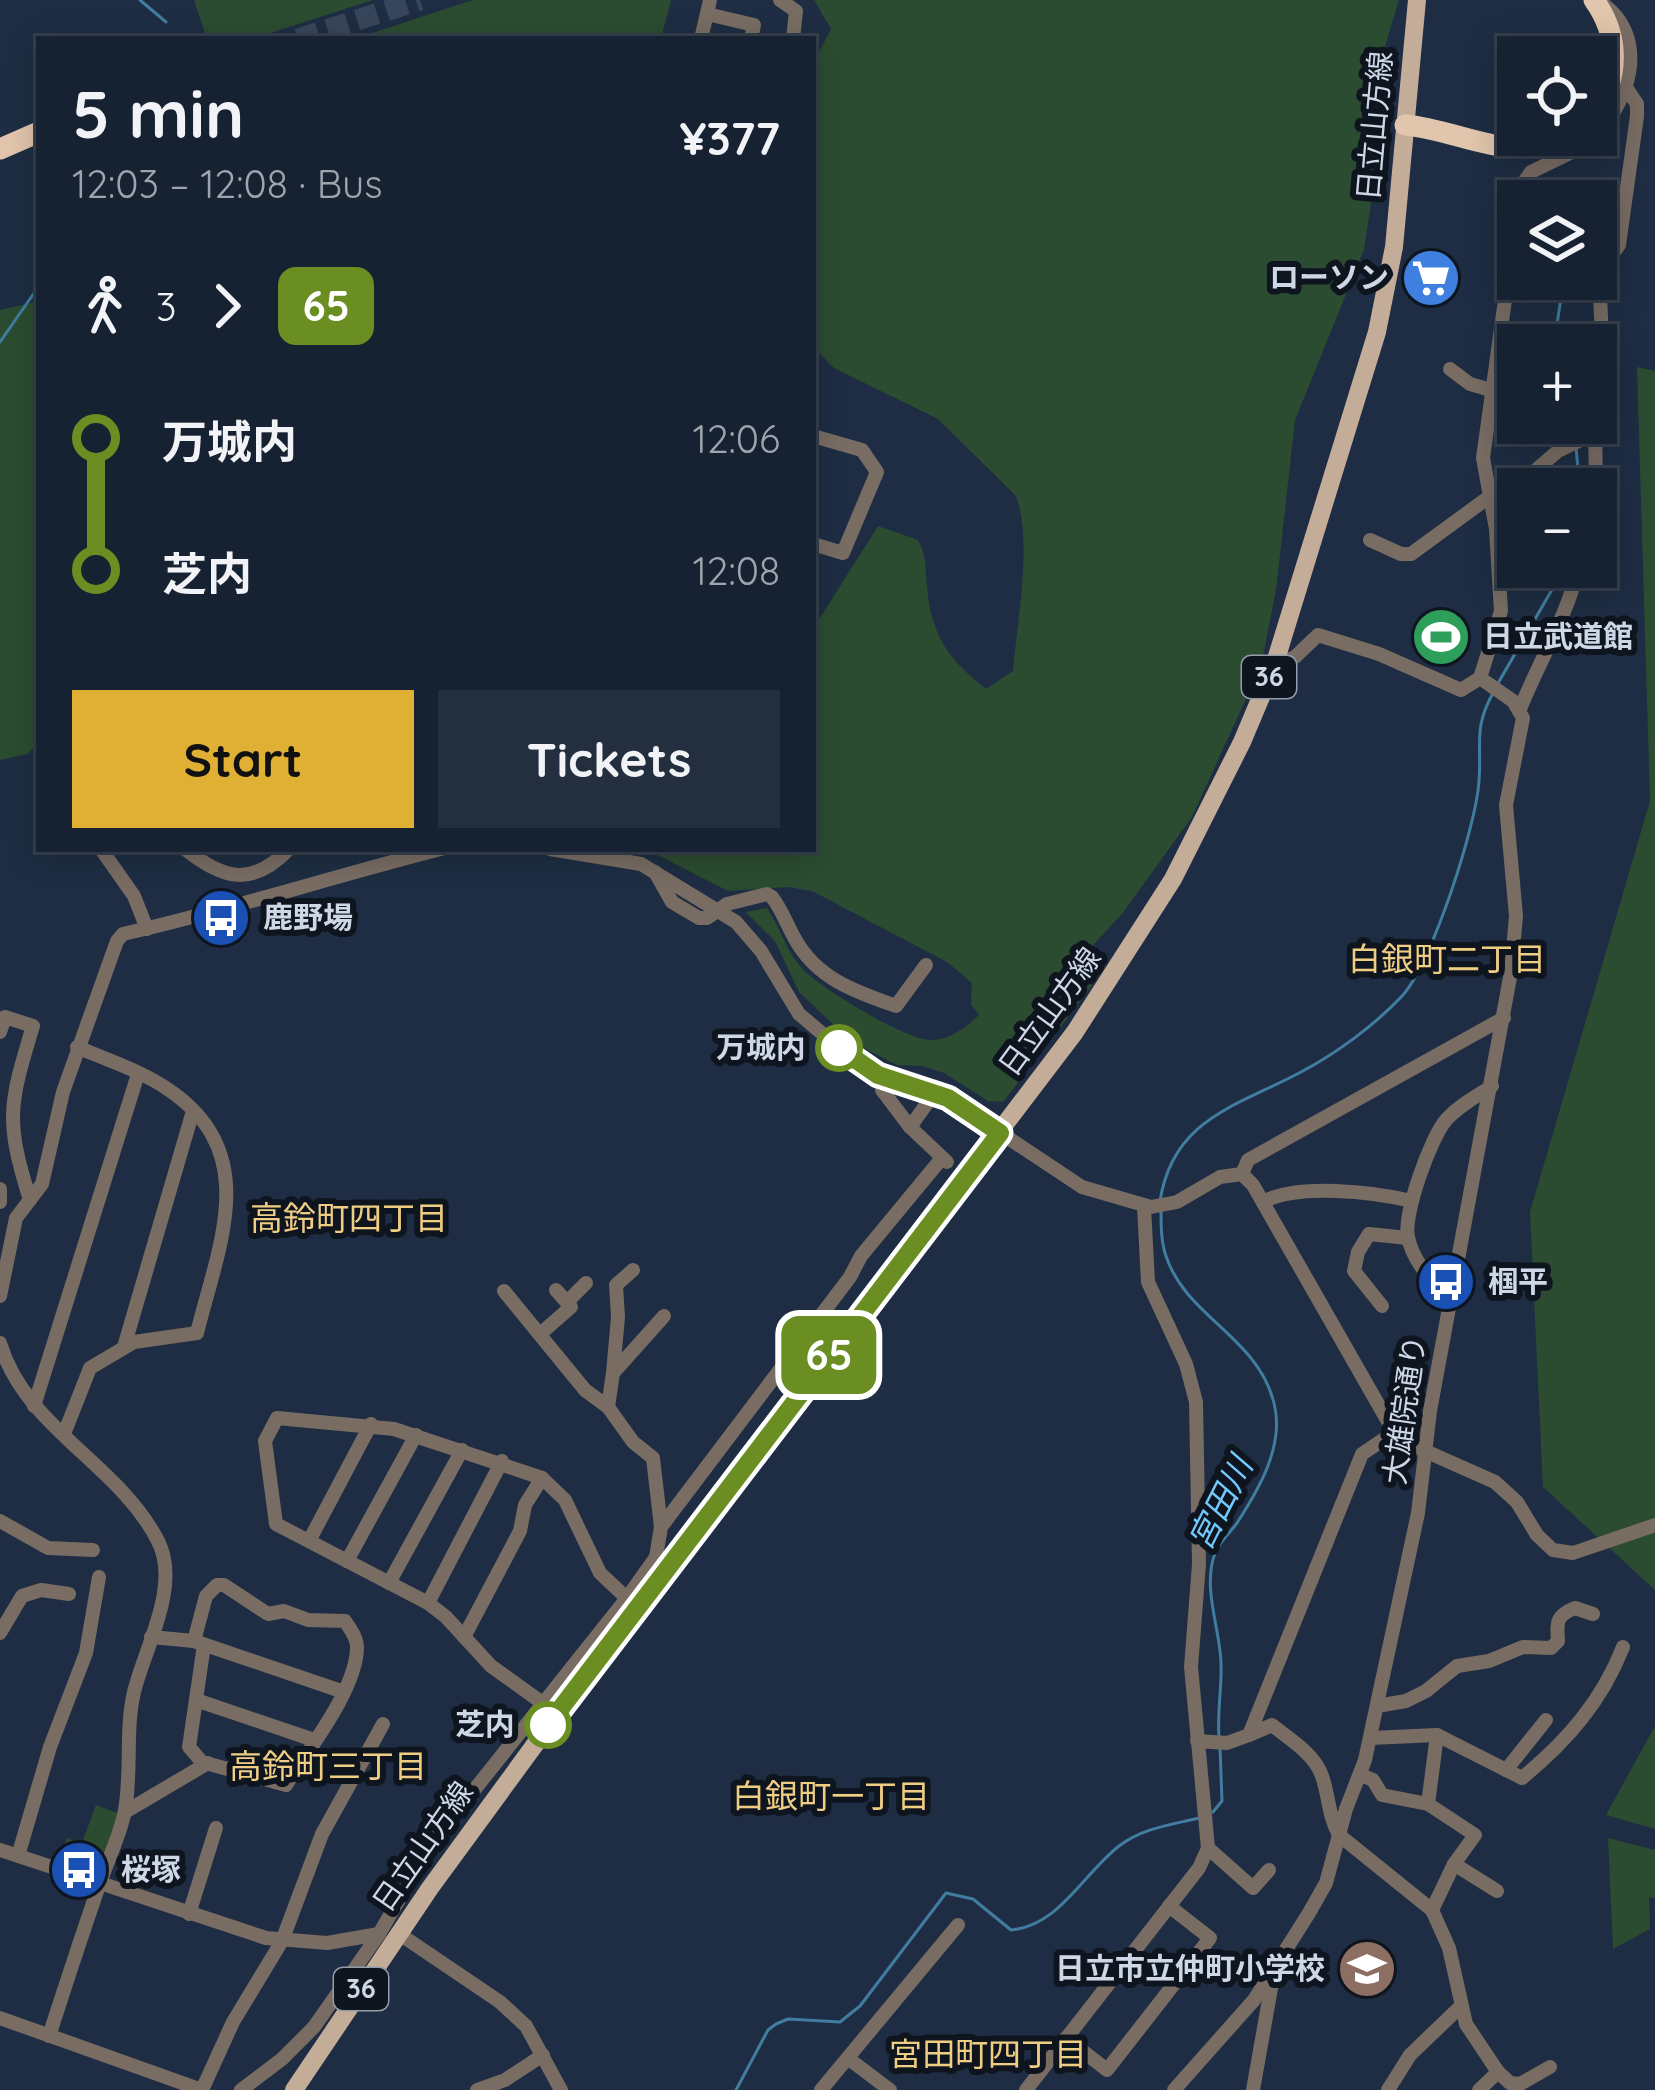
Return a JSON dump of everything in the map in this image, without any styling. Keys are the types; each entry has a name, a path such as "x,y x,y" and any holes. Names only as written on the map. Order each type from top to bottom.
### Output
{"highway":[{"path":"1595,0 1611,36"},
{"path":"0,135 36,123"},
{"path":"1416,126 1497,144"},
{"path":"0,149 36,133"}],"main road":[{"name":"日立山方線","path":"294,2090 389,1934 474,1827 632,1603 1000,1133 1104,992 1174,879 1274,666 1377,332 1416,126 1418,0"}],"street":[{"path":"780,0 796,11 793,36"},
{"path":"1595,0 1624,25 1630,56 1627,89 1617,109"},
{"path":"708,7 754,26 752,36"},
{"path":"1601,324 1599,273 1619,245 1637,116 1627,89"},
{"path":"1484,681 1501,610 1498,548 1483,458 1506,286 1508,216 1526,178 1537,167 1563,156"},
{"path":"1450,369 1470,384 1491,390"},
{"path":"816,438 862,450 877,472 843,553 816,545"},
{"path":"1370,541 1411,554 1569,444"},
{"path":"1484,681 1520,709 1574,588"},
{"path":"1274,666 1295,658 1318,635 1379,654 1461,690 1484,681"},
{"name":"大雄院通り","path":"1174,2090 1274,1972 1326,1883 1361,1774 1418,1513 1450,1300 1504,1018 1516,935 1506,806 1523,728 1520,709"},
{"path":"103,852 140,907 147,929"},
{"path":"195,852 221,874 249,875 273,865 286,852"},
{"path":"359,852 363,869"},
{"path":"0,1293 16,1218 42,1184 77,1047 117,940 123,934 208,916 429,852"},
{"path":"572,852 624,859 717,910 749,934 790,1003 809,1025 868,1069 936,1091 1082,1186 1148,1207 1168,1205 1220,1178 1242,1174"},
{"path":"717,910 760,895 772,897 818,969 855,991 896,1006 926,965"},
{"path":"0,1031 5,1017 33,1026 11,1102 10,1128 30,1200"},
{"path":"1242,1174 1248,1160 1504,1018"},
{"path":"64,1435 90,1368 146,1338 197,1333 223,1230 228,1180 219,1145 173,1092 77,1047"},
{"path":"34,1406 138,1074"},
{"path":"1450,1300 1422,1269 1408,1238 1412,1201 1439,1129 1449,1116 1492,1086"},
{"path":"661,1527 861,1256 944,1160 882,1090"},
{"path":"910,1127 936,1091"},
{"path":"124,1348 193,1111"},
{"path":"1242,1174 1404,1443 1508,1492 1553,1550 1573,1553 1655,1526"},
{"path":"0,1189 0,1202"},
{"path":"1263,1202 1279,1193 1378,1193 1412,1201"},
{"path":"1026,2090 1199,1868 1208,1848 1191,1667 1198,1564 1196,1402 1186,1364 1148,1282 1148,1207"},
{"path":"1382,1306 1354,1271 1358,1252 1369,1234 1408,1238"},
{"path":"608,1407 619,1317 616,1285 633,1270"},
{"path":"540,1334 571,1307 561,1296 586,1283"},
{"path":"241,2090 283,2059 314,2027 389,1934 419,1862 541,1702 632,1603 656,1557 661,1527 653,1457 633,1442 608,1407 585,1390 504,1291"},
{"path":"613,1373 664,1316"},
{"path":"0,1343 13,1375 34,1406 91,1458 160,1545 162,1597 133,1695 124,1812 49,2036"},
{"path":"541,1702 491,1666 428,1604 276,1524 265,1441 277,1418 371,1424 502,1461 542,1478 565,1499 594,1564 632,1603"},
{"path":"309,1541 371,1424"},
{"path":"1249,1735 1362,1454 1394,1433"},
{"path":"347,1561 416,1435"},
{"path":"389,1583 462,1450"},
{"path":"428,1604 502,1461"},
{"path":"464,1637 542,1478"},
{"path":"0,1521 48,1548 93,1550"},
{"path":"17,1856 50,1747 86,1653 99,1577"},
{"path":"217,1585 268,1614 284,1611 308,1620 345,1621 357,1639 344,1693 286,1785 208,1763 190,1747 199,1643 206,1596 217,1585"},
{"path":"0,1634 22,1596 41,1590 69,1594"},
{"path":"1377,1706 1406,1701 1439,1684 1457,1666 1489,1661 1523,1647 1551,1648 1558,1641 1555,1624 1565,1612 1575,1608 1593,1613"},
{"path":"151,1637 199,1643 344,1693"},
{"path":"1370,1738 1437,1735 1522,1778 1575,1731 1610,1681 1623,1647"},
{"path":"196,1700 314,1740"},
{"path":"1506,1770 1546,1720"},
{"path":"0,2018 202,2090 232,2022 282,1941 322,1834 383,1724"},
{"path":"1197,1742 1227,1743 1272,1725 1302,1748 1321,1770 1330,1819 1339,1835 1432,1910 1449,1948 1460,2007 1474,2039 1498,2072 1510,2083 1520,2084 1550,2067"},
{"path":"1428,1804 1437,1735"},
{"path":"124,1812 208,1763"},
{"path":"1361,1774 1373,1780 1382,1795 1428,1804 1474,1835 1432,1910"},
{"path":"456,1812 474,1827"},
{"path":"189,1914 216,1828"},
{"path":"1208,1848 1253,1888 1269,1870"},
{"path":"0,1850 282,1941 345,1942 389,1934 500,2002 526,2026 561,2090"},
{"path":"1454,1864 1497,1891"},
{"path":"1066,2038 1107,2070 1210,1938 1169,1906"},
{"path":"821,2090 958,1925"},
{"path":"1252,2090 1274,1972"},
{"path":"1388,2090 1410,2055 1460,2007"},
{"path":"477,2090 505,2080 543,2055"},
{"path":"849,2059 890,2090"},
{"path":"1479,2090 1498,2072"}],"green space":[{"path":"194,0 373,0 261,36 206,36"},
{"path":"473,0 671,0 662,36 363,36"},
{"path":"814,0 1399,0 1373,86 1372,195 1364,250 1295,420 1276,590 1261,666 1192,817 1122,914 1084,955 1092,986 1003,1102 988,1101 944,1073 897,1065 852,1042 799,992 775,941 746,912 767,908 795,959 823,986 900,1030 929,1040 962,1029 979,1015 971,1004 972,983 947,962 812,891 787,887 728,891 652,852 816,852 816,624 878,526 918,540 937,632 961,667 986,689 1013,671 1024,559 1016,496 938,419 834,368 816,350 817,56 831,29"},
{"path":"36,302 36,745 28,754 0,760 0,310"},
{"path":"1637,367 1655,371 1655,1590 1543,1487 1530,1212 1650,801"},
{"path":"1655,1726 1655,1829 1606,1815"},
{"path":"96,1805 120,1814 98,1877 56,1864 67,1838 82,1843"},
{"path":"1608,1838 1655,1850 1650,1929 1613,1949"}],"waterway":[{"path":"140,0 166,22"},
{"path":"0,342 36,290"},
{"name":"宮田川","path":"1557,324 1562,300"},
{"name":"宮田川","path":"1576,448 1578,468"},
{"name":"宮田川","path":"1497,685 1553,588"},
{"name":"宮田川","path":"1160,1201 1167,1173 1194,1133 1232,1106 1342,1047 1403,995 1427,954 1451,893 1476,802 1481,727 1493,693"},
{"name":"宮田川","path":"1161,1210 1163,1245 1176,1277 1253,1360 1274,1403 1276,1419 1273,1450 1261,1481 1211,1566 1221,1663 1219,1737"},
{"name":"宮田川","path":"1213,1812 1222,1801 1220,1747"},
{"name":"宮田川","path":"736,2090 768,2030 776,2024 788,2019 840,2022 860,2006 946,1893 973,1899 1011,1930 1028,1926 1057,1909 1128,1840 1199,1818"}],"tunnel":[{"path":"307,36 420,0"}],"bus line":[{"name":"65","path":"548,1725 1000,1133 948,1098 878,1075 839,1048"}],"place":[{"name":"ローソン","path":"1431,278"},
{"name":"日立武道館","path":"1441,637"},
{"name":"鹿野場","path":"221,918"},
{"name":"万城内","path":"839,1048"},
{"name":"椢平","path":"1446,1282"},
{"name":"芝内","path":"548,1725"},
{"name":"桜塚","path":"79,1870"},
{"name":"日立市立仲町小学校","path":"1367,1969"}],"district":[{"name":"白銀町二丁目","path":"1447,959"},
{"name":"高鈴町四丁目","path":"349,1218"},
{"name":"高鈴町三丁目","path":"328,1766"},
{"name":"白銀町一丁目","path":"831,1796"},
{"name":"宮田町四丁目","path":"988,2054"}]}
